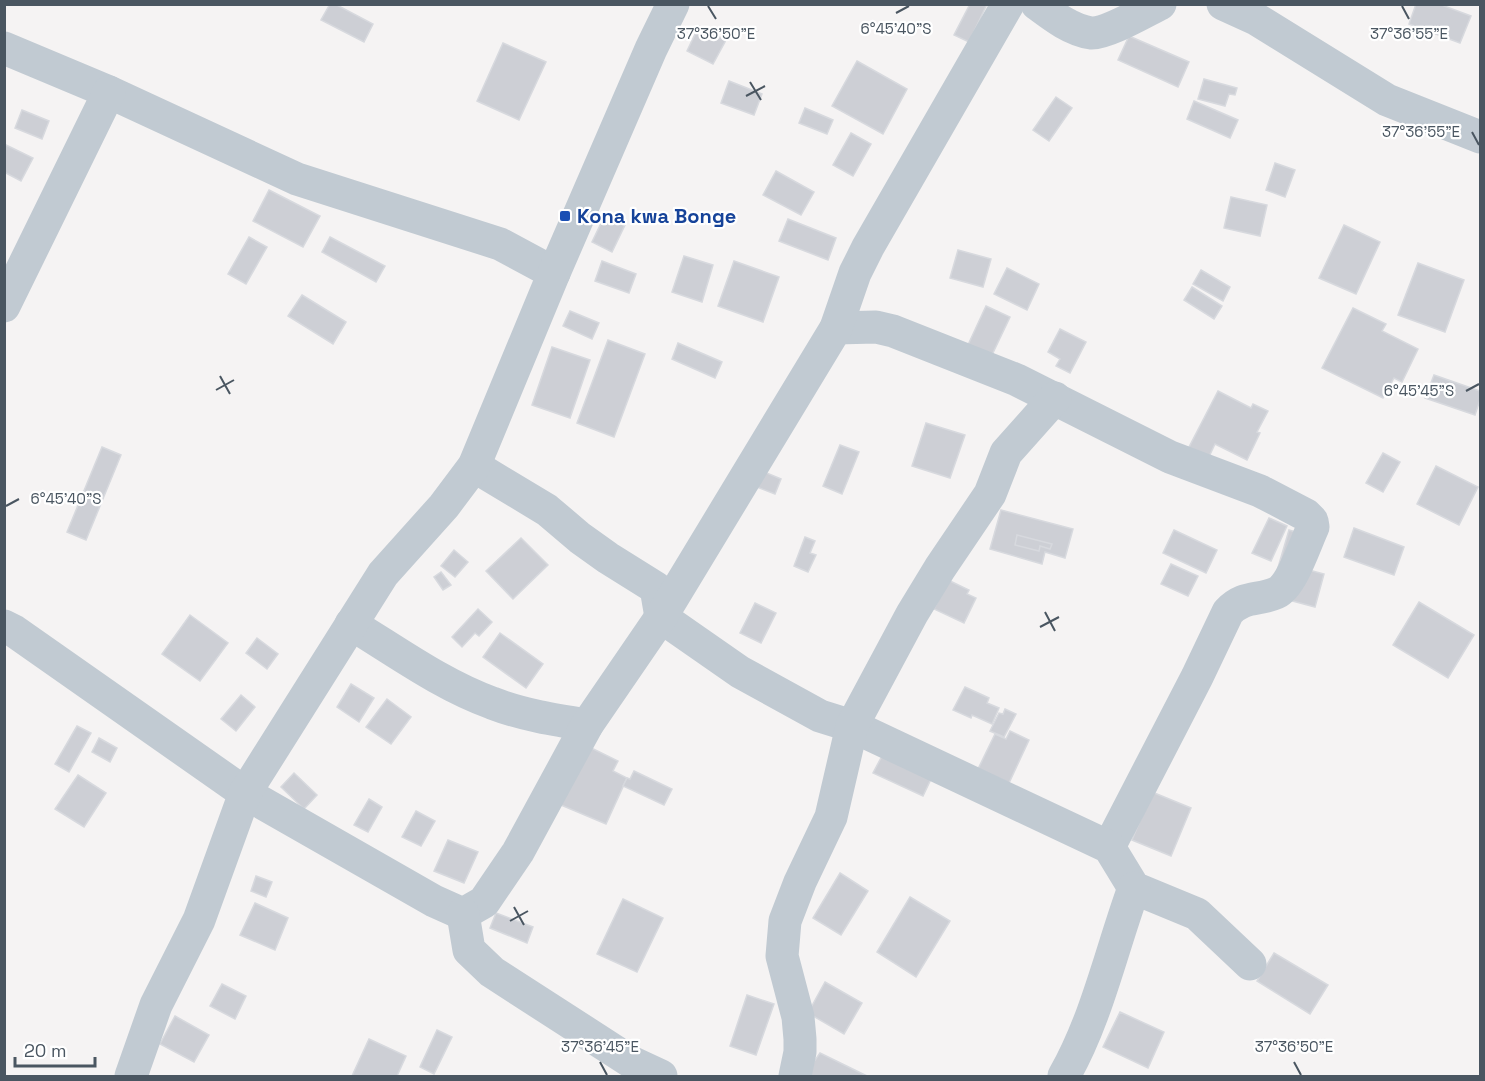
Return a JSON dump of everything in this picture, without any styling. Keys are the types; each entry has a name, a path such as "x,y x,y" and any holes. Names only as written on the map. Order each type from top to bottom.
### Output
{"street":[{"path":"131,1077 156,1005 199,920 245,793 383,574 444,506 474,466 554,273 651,49 673,4"},
{"path":"463,914 484,902 518,852 587,725 661,617 836,328 855,273 868,247 1008,4"},
{"path":"1037,4 1076,29 1094,33 1112,28 1160,4"},
{"path":"1223,4 1256,19 1387,100 1480,137"},
{"path":"4,48 297,178 501,244 554,273"},
{"path":"4,306 109,93"},
{"path":"836,328 876,327 893,331 1017,380 1170,457 1260,491 1306,515 1312,521 1312,527 1283,589 1275,594 1245,600 1228,612 1197,677 1108,847"},
{"path":"795,1077 801,1040 798,1017 782,956 785,921 800,882 831,817 852,726 912,614 990,494 1006,453 1055,398"},
{"path":"474,466 547,510 608,558 657,588 661,617 740,672 820,716 852,726 1108,847 1134,888 1197,914 1250,964"},
{"path":"351,624 438,677 476,696 537,717 587,725"},
{"path":"4,626 245,793 434,901 463,914"},
{"path":"1064,1077 1101,992 1116,937 1134,888"},
{"path":"463,914 469,950 492,972 633,1063 660,1077"}],"building":[{"path":"330,4 335,4 373,24 364,42 321,20"},
{"path":"970,4 987,4 969,42 954,35"},
{"path":"1416,4 1439,4 1471,16 1460,43 1409,24"},
{"path":"699,26 726,40 713,64 687,51"},
{"path":"1129,36 1189,62 1178,87 1118,60"},
{"path":"503,43 546,62 519,120 477,101"},
{"path":"857,61 907,89 883,134 832,106"},
{"path":"1204,79 1237,88 1235,95 1229,94 1225,106 1198,99"},
{"path":"729,81 762,94 754,115 721,103"},
{"path":"1056,97 1072,108 1049,141 1033,130"},
{"path":"1194,101 1238,120 1230,138 1187,119"},
{"path":"805,108 833,120 827,134 799,123"},
{"path":"22,110 49,121 42,139 15,128"},
{"path":"851,133 871,144 853,176 833,165"},
{"path":"4,144 33,158 21,181 4,172"},
{"path":"1275,163 1295,170 1285,197 1266,190"},
{"path":"776,171 814,192 801,215 763,195"},
{"path":"269,190 320,216 303,247 253,221"},
{"path":"1231,197 1267,205 1260,236 1224,228"},
{"path":"605,215 625,225 612,252 592,242"},
{"path":"788,219 836,238 828,260 779,241"},
{"path":"1344,225 1380,242 1356,294 1319,278"},
{"path":"249,237 267,247 246,284 228,274"},
{"path":"330,237 385,266 376,282 322,252"},
{"path":"958,250 991,259 983,287 950,278"},
{"path":"684,256 713,265 702,302 672,292"},
{"path":"602,261 636,274 629,293 595,281"},
{"path":"734,261 779,277 763,322 718,306"},
{"path":"1418,263 1464,280 1445,332 1398,315"},
{"path":"1007,268 1039,284 1027,310 994,294"},
{"path":"1201,270 1230,287 1223,301 1193,284"},
{"path":"1192,287 1222,306 1214,319 1184,300"},
{"path":"302,295 346,322 333,344 288,316"},
{"path":"986,306 1010,317 991,357 967,347"},
{"path":"1353,308 1386,324 1382,331 1418,349 1402,382 1394,378 1383,398 1322,368"},
{"path":"570,311 599,323 592,339 563,326"},
{"path":"1060,329 1086,342 1070,373 1056,366 1060,359 1048,352"},
{"path":"608,340 645,354 614,437 577,423"},
{"path":"678,343 722,362 715,378 672,359"},
{"path":"552,347 590,360 570,418 532,405"},
{"path":"1434,375 1480,391 1480,400 1475,415 1425,398"},
{"path":"1218,391 1251,408 1253,404 1268,411 1257,432 1260,433 1247,460 1215,444 1207,461 1187,451"},
{"path":"926,423 965,435 950,478 912,466"},
{"path":"840,445 859,452 842,494 823,486"},
{"path":"102,447 121,455 86,540 67,532"},
{"path":"1383,453 1400,462 1383,492 1366,483"},
{"path":"1436,466 1478,487 1459,525 1417,504"},
{"path":"755,468 781,479 775,494 749,484"},
{"path":"1001,510 1073,529 1065,558 1045,552 1042,564 990,549"},
{"path":"1269,518 1287,526 1271,561 1252,553"},
{"path":"1354,528 1404,547 1394,575 1344,557"},
{"path":"1174,530 1217,550 1206,573 1163,553"},
{"path":"1289,530 1314,537 1305,569 1324,574 1315,607 1270,595"},
{"path":"1017,535 1052,544 1050,549 1040,546 1039,551 1015,545"},
{"path":"805,537 815,541 810,553 816,555 808,572 794,566"},
{"path":"521,538 548,565 513,599 486,571"},
{"path":"454,550 468,562 455,577 441,566"},
{"path":"1171,564 1198,576 1188,596 1161,584"},
{"path":"441,572 451,585 443,590 434,577"},
{"path":"948,580 969,590 967,594 976,598 964,623 934,609"},
{"path":"1419,602 1474,635 1448,678 1393,645"},
{"path":"755,603 776,613 761,643 740,633"},
{"path":"478,609 492,622 479,636 475,633 462,647 452,637"},
{"path":"190,615 228,643 200,681 162,654"},
{"path":"500,633 543,664 526,688 483,657"},
{"path":"257,638 278,654 267,669 246,653"},
{"path":"351,684 374,698 359,722 337,707"},
{"path":"965,687 989,698 987,703 999,708 992,724 953,710"},
{"path":"241,695 255,707 236,731 221,719"},
{"path":"387,699 411,717 391,744 366,727"},
{"path":"1005,709 1016,714 1004,737 990,731 999,713 1003,714"},
{"path":"77,726 91,733 69,772 55,764"},
{"path":"1010,731 1029,740 1009,783 978,769 995,734 1006,739"},
{"path":"99,738 117,748 110,762 92,752"},
{"path":"573,739 618,761 613,771 627,778 606,824 561,805"},
{"path":"882,756 931,779 923,796 873,773"},
{"path":"634,771 672,789 664,805 623,786"},
{"path":"294,773 317,795 304,809 281,787"},
{"path":"78,775 106,793 84,827 55,809"},
{"path":"1152,792 1191,808 1171,856 1132,840"},
{"path":"369,799 382,807 368,832 354,825"},
{"path":"416,811 435,821 421,846 402,837"},
{"path":"448,840 478,852 464,883 434,871"},
{"path":"840,873 868,891 841,935 813,918"},
{"path":"256,876 272,882 266,897 251,891"},
{"path":"910,897 950,921 916,977 877,952"},
{"path":"623,899 663,918 637,972 597,954"},
{"path":"255,903 288,918 275,950 240,935"},
{"path":"496,913 533,927 527,943 490,928"},
{"path":"1274,953 1328,985 1310,1014 1257,981"},
{"path":"825,982 862,1003 844,1034 808,1013"},
{"path":"222,984 246,996 235,1019 210,1006"},
{"path":"747,995 774,1004 756,1055 730,1046"},
{"path":"1120,1012 1164,1032 1148,1068 1103,1047"},
{"path":"175,1016 209,1035 194,1062 160,1044"},
{"path":"437,1030 452,1037 434,1074 420,1067"},
{"path":"369,1039 406,1056 397,1076 352,1076"},
{"path":"820,1053 867,1076 804,1076"}],"place":[{"name":"Kona kwa Bonge","path":"565,216"}]}
